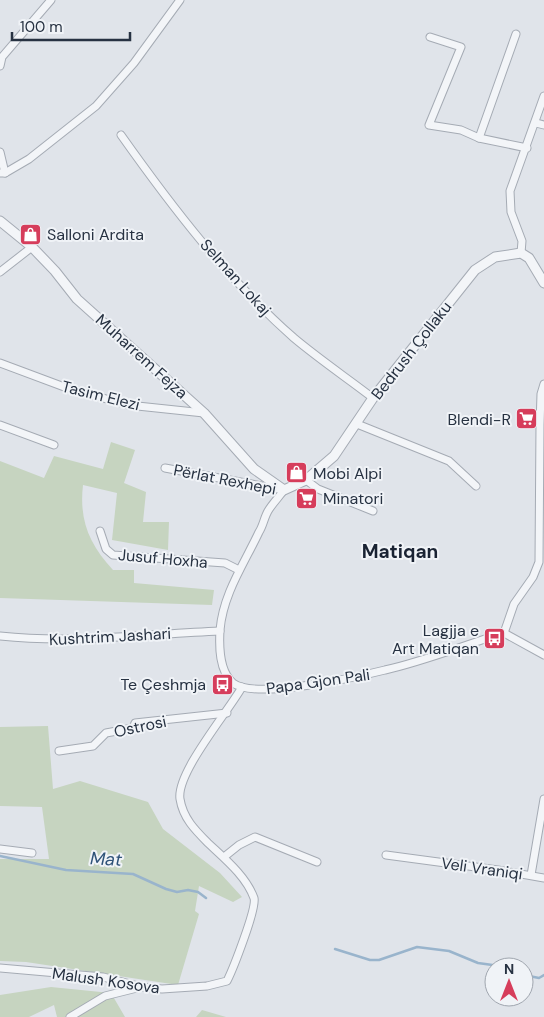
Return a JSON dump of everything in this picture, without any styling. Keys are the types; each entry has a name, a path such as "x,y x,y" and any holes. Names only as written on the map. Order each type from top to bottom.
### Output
{"street":[{"path":"0,66 2,58 51,0"},
{"path":"0,152 3,173 29,159 96,106 134,63 180,0"},
{"path":"479,138 516,34"},
{"path":"430,37 460,47 429,125 461,130 479,138 527,148"},
{"path":"544,96 540,124 527,148 510,191 511,212 522,241 521,253 529,258 544,283"},
{"name":"Selman Lokaj","path":"121,135 157,185 260,306 295,338 373,398"},
{"name":"Muharrem Fejza","path":"0,221 32,247 55,271 77,299 204,413 254,469 284,490"},
{"path":"0,272 32,247"},
{"name":"Bedrush Çollaku","path":"284,490 306,480 334,456 373,398 469,275 490,259 507,254 521,253"},
{"name":"Tasim Elezi","path":"0,363 67,388 128,405 204,413"},
{"path":"544,384 541,394 542,497 539,562 533,577 514,604 504,633 544,655"},
{"path":"357,424 448,461 476,486"},
{"path":"0,425 54,445"},
{"name":"Përlat Rexhepi","path":"166,468 284,490"},
{"path":"306,480 318,490 373,511"},
{"name":"Papa Gjon Pali","path":"284,490 268,510 260,532 239,570 223,611 220,650 224,674 234,684 242,687 272,689 332,681 386,670 504,633"},
{"name":"Jusuf Hoxha","path":"100,531 106,549 113,555 225,563 239,570"},
{"name":"Kushtrim Jashari","path":"0,636 36,640 88,640 220,631"},
{"name":"Malush Kosova","path":"0,968 103,976 142,987 162,989 224,983 229,978 256,902 252,891 224,857 193,828 184,815 180,797 181,786 192,763 227,713 242,687"},
{"name":"Ostrosi","path":"59,751 93,746 106,733 133,728 135,723 227,713"},
{"name":"Veli Vraniqi","path":"386,855 531,875 544,798"},
{"path":"224,857 238,844 255,837 317,862"},
{"path":"0,849 32,853"},
{"path":"531,875 544,878"},
{"path":"70,1017 105,996 142,987"}],"green space":[{"path":"111,442 135,450 124,483 146,492 143,522 169,522 168,550 112,540 117,493 83,485 84,520 98,551 113,570 134,570 134,583 214,590 212,605 0,598 0,461 44,478 54,456 103,469"},
{"path":"48,726 53,789 80,781 148,802 163,829 220,873 242,897 233,902 199,886 195,911 199,914 178,985 26,962 0,961 0,859 49,859 42,807 0,806 0,727"},
{"path":"51,987 111,993 125,1017 57,1017 54,1005 29,1017 0,1017 0,995"},
{"path":"202,1010 226,1017 196,1017"}],"waterway":[{"name":"Mat","path":"0,856 66,870 133,874 166,889 177,892 188,890 198,892 206,898"},
{"name":"Mat","path":"335,949 370,960 379,960 417,947 449,951 484,964"},
{"name":"Mat","path":"534,977 539,978 544,975"}],"place":[{"name":"Salloni Ardita","path":"31,234"},
{"name":"Blendi-R","path":"527,419"},
{"name":"Mobi Alpi","path":"297,473"},
{"name":"Minatori","path":"307,498"},
{"name":"Lagjja e Art Matiqan","path":"495,639"},
{"name":"Te Çeshmja","path":"222,684"}],"district":[{"name":"Matiqan","path":"400,551"}]}
